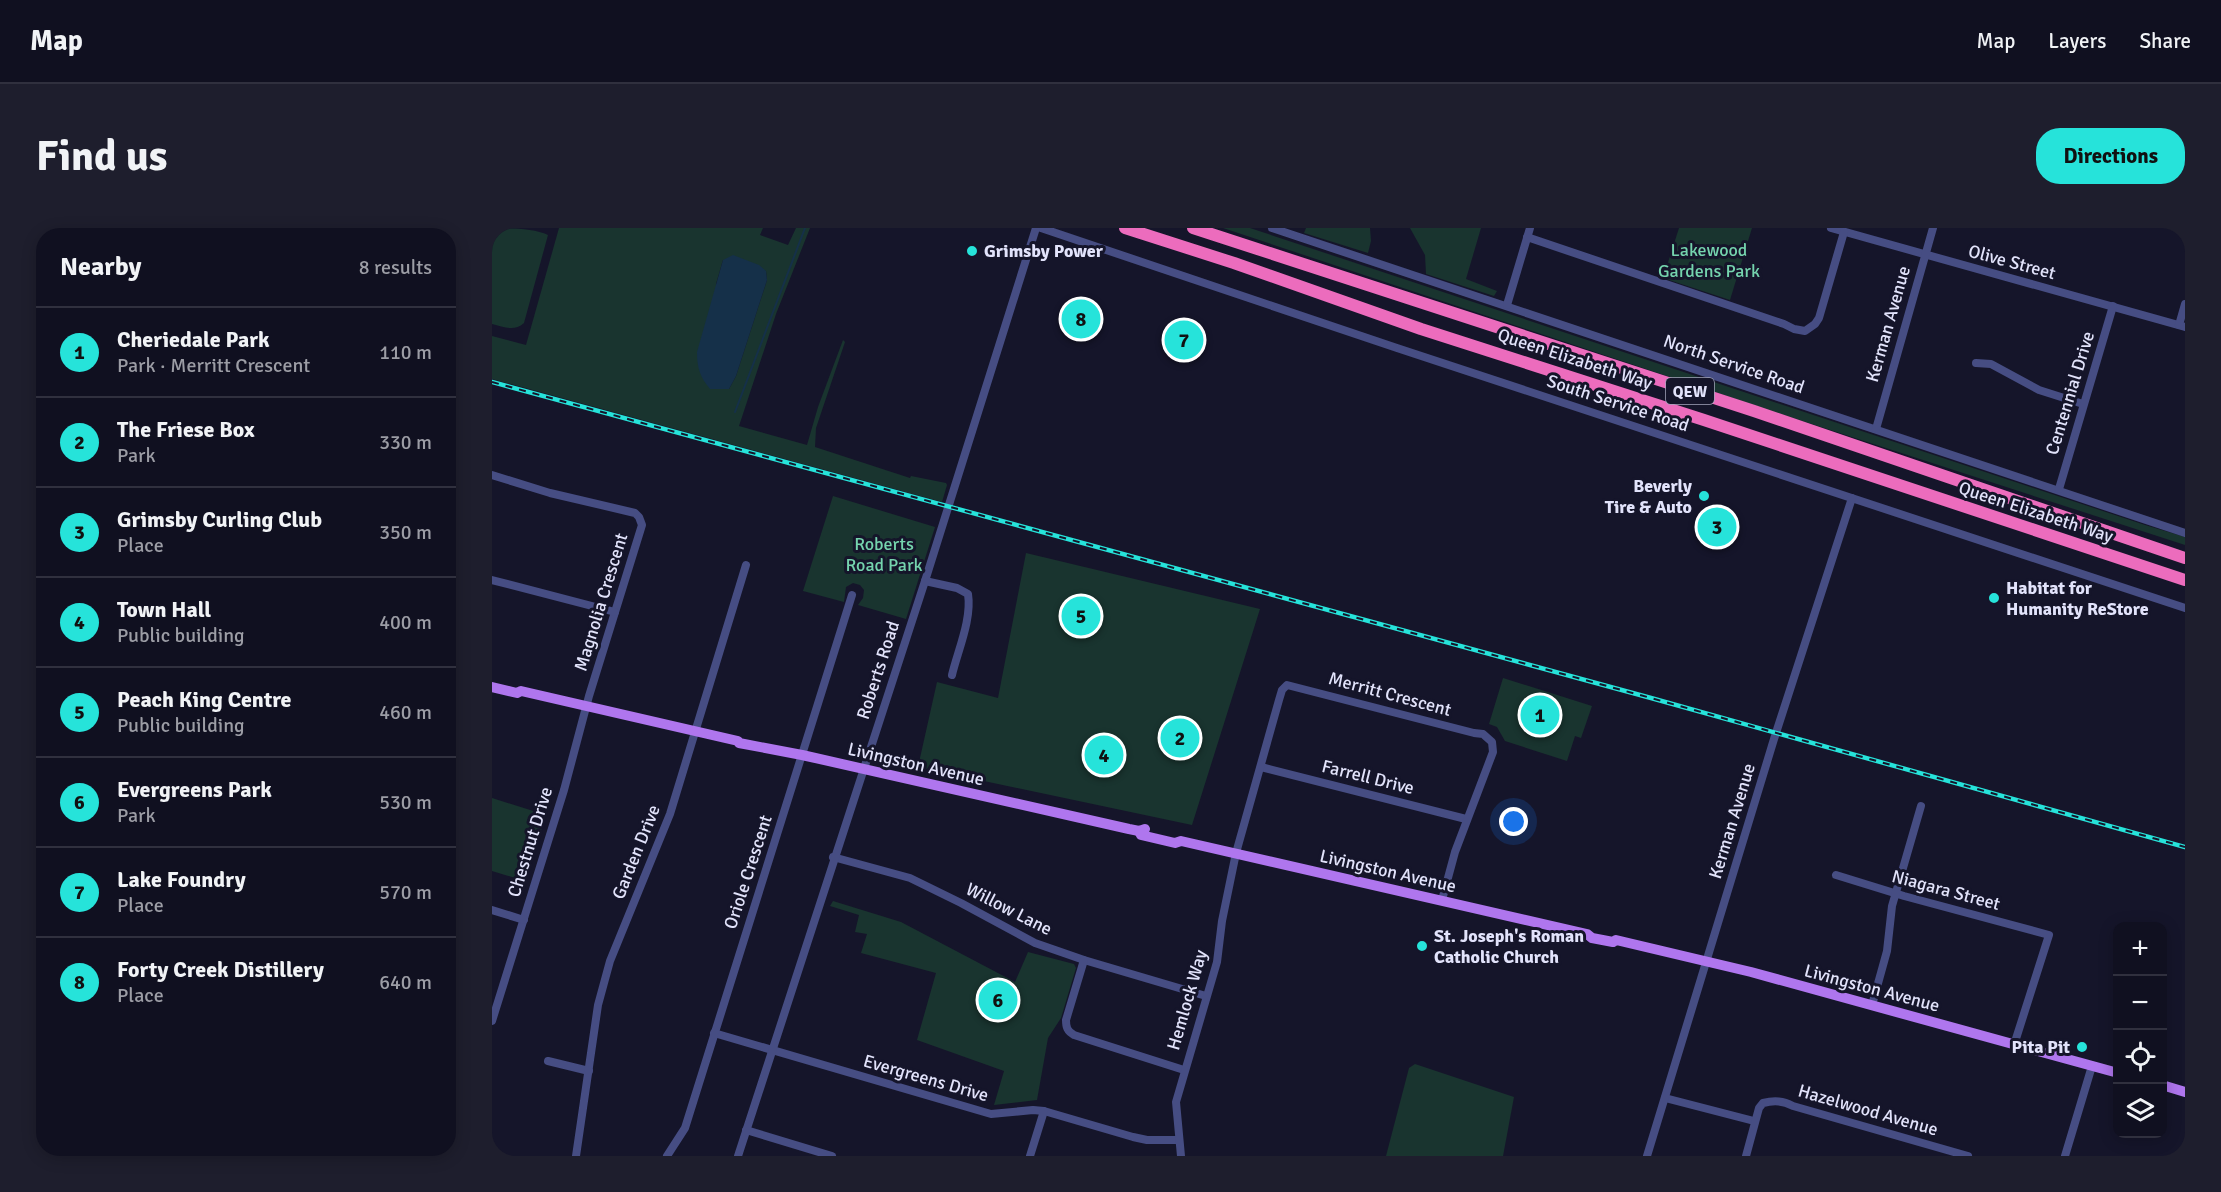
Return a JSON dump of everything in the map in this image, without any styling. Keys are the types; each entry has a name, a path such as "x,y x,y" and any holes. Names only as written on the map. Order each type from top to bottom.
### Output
{"highway":[{"name":"Queen Elizabeth Way","path":"1125,228 1234,263 1421,329 1692,416 2185,580"},
{"name":"Queen Elizabeth Way","path":"1193,228 1754,411 2185,558"}],"main road":[{"name":"Livingston Avenue","path":"492,682 739,743 863,768 1139,831 1141,835 1175,843 1181,841 1236,853 1587,934 1592,938 1613,942 1616,940 1707,961 2113,1072"},
{"name":"Livingston Avenue","path":"492,687 517,693 521,691"},
{"path":"2167,1086 2185,1092"}],"street":[{"name":"Roberts Road","path":"738,1156 833,857 925,581 1036,228"},
{"name":"South Service Road","path":"1041,228 2185,608"},
{"name":"North Service Road","path":"1272,228 2185,532"},
{"path":"1507,305 1530,228"},
{"name":"Olive Street","path":"1831,228 2182,326"},
{"name":"Kerman Avenue","path":"1876,429 1933,228"},
{"path":"1527,237 1794,329 1805,330 1815,324 1819,318 1844,232"},
{"path":"2182,326 2185,304"},
{"name":"Centennial Drive","path":"2059,489 2114,306"},
{"path":"1976,363 1991,364 2039,390 2083,404"},
{"name":"Magnolia Crescent","path":"492,474 550,493 635,513 639,517 641,530 586,706"},
{"name":"Kerman Avenue","path":"1647,1156 1774,739 1852,498"},
{"name":"Garden Drive","path":"576,1156 598,1005 610,961 670,814 746,565"},
{"path":"492,580 615,612"},
{"path":"925,581 957,588 968,594 966,620 952,675"},
{"name":"Oriole Crescent","path":"667,1156 685,1128 852,595"},
{"name":"Merritt Crescent","path":"1236,853 1282,690 1287,685 1483,734 1492,742 1493,752 1466,819 1442,900"},
{"name":"Chestnut Drive","path":"492,1021 496,993 524,920 574,755 586,706"},
{"name":"Farrell Drive","path":"1261,767 1466,819"},
{"path":"1872,1005 1887,951 1892,906 1921,806"},
{"name":"Hemlock Way","path":"1181,1156 1176,1102 1217,962 1222,921 1236,853"},
{"name":"Willow Lane","path":"833,857 910,878 961,903 1023,938 1084,960 1206,996"},
{"name":"Niagara Street","path":"1836,875 2049,934 2014,1045"},
{"path":"492,910 524,920"},
{"path":"1084,960 1066,1020 1069,1032 1184,1070"},
{"name":"Evergreens Drive","path":"714,1034 991,1114 1044,1111 1133,1137 1147,1140 1178,1140"},
{"path":"548,1061 589,1071"},
{"path":"2066,1156 2092,1066"},
{"path":"1665,1098 1754,1121 1746,1156"},
{"name":"Hazelwood Avenue","path":"1754,1121 1763,1103 1782,1101 1793,1107 1968,1156"},
{"path":"1030,1156 1044,1111"},
{"path":"746,1130 832,1156"}],"green space":[{"path":"492,228 529,230 548,235 524,323 520,326 509,328 492,324"},
{"path":"559,228 763,228 760,235 788,245 796,228 810,228 776,314 739,426 807,445 818,407 843,340 845,342 816,428 815,447 910,478 911,476 946,483 942,502 492,379 492,336 526,345","holes":["723,260 766,271 767,280 736,376 729,389 716,284"]},
{"path":"1223,228 1250,228 2185,537 2185,545 1781,414"},
{"path":"1306,228 1370,228 1371,241 1368,253 1304,233"},
{"path":"1410,228 1481,228 1466,279 1497,291 1494,296 1426,274 1425,255"},
{"name":"Lakewood Gardens Park","path":"1679,228 1752,228 1730,300 1663,278"},
{"name":"Roberts Road Park","path":"833,496 935,527 906,619 858,605 863,598 864,590 860,585 853,583 846,587 844,602 803,591"},
{"path":"1026,553 1260,609 1192,825 918,767 937,682 998,698"},
{"path":"1503,678 1592,706 1581,738 1575,736 1567,761 1505,741 1497,727 1489,724"},
{"path":"492,798 546,815 525,881 492,871"},
{"path":"833,901 901,922 1015,982 1028,952 1074,964 1076,968 1061,1018 1048,1038 1037,1100 994,1105 1004,1071 917,1040 936,973 861,953 867,934 855,932 859,915 830,906"},
{"path":"1415,1064 1514,1097 1503,1156 1386,1156 1409,1068"}],"water":[{"path":"733,255 759,265 766,271 767,280 736,376 729,389 710,389 700,372 697,352 723,260"}],"waterway":[{"path":"735,412 805,228"}],"railway":[{"path":"492,382 1651,698 2185,847"}],"place":[{"name":"Grimsby Power","path":"972,251"},
{"name":"Forty Creek Distillery","path":"1081,319"},
{"name":"Lake Foundry","path":"1184,340"},
{"name":"Beverly Tire & Auto","path":"1704,496"},
{"name":"Grimsby Curling Club","path":"1717,527"},
{"name":"Habitat for Humanity ReStore","path":"1994,598"},
{"name":"Peach King Centre","path":"1081,616"},
{"name":"Cheriedale Park","path":"1540,715"},
{"name":"The Friese Box","path":"1180,738"},
{"name":"Town Hall","path":"1104,755"},
{"name":"St. Joseph's Roman Catholic Church","path":"1422,946"},
{"name":"Evergreens Park","path":"998,1000"},
{"name":"Pita Pit","path":"2082,1047"}]}
